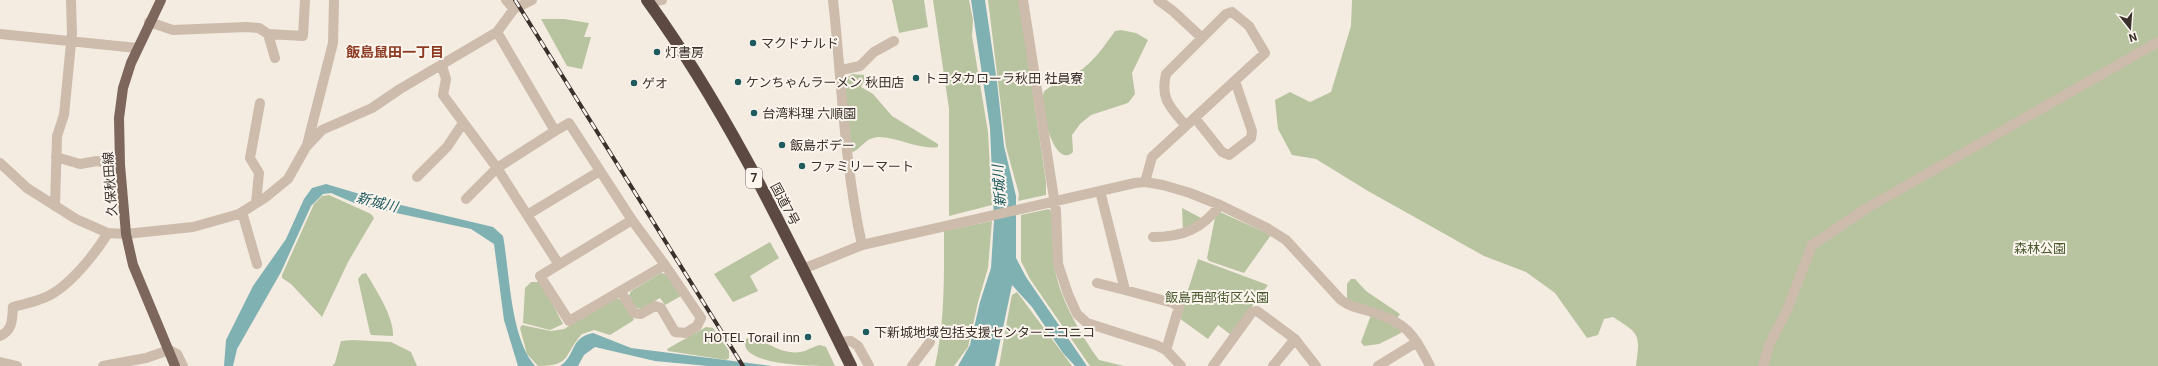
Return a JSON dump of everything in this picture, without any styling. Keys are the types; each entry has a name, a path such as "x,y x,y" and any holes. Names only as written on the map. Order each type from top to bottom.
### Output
{"highway":[{"name":"国道7号","path":"648,2 693,68 721,115 840,342 850,364"}],"main road":[{"name":"久保秋田線","path":"161,0 137,48 123,88 119,118 120,165 126,234 133,265 175,366"}],"street":[{"path":"55,206 58,136 64,115 71,40 71,0"},
{"path":"149,22 173,30 259,28 268,34 303,36 305,0"},
{"path":"306,147 332,44 334,0"},
{"path":"506,0 514,9"},
{"path":"0,163 27,188 76,219 108,233 126,234 193,227 242,212 288,179 306,147 322,130 372,108 400,89 442,66 497,32 514,9 532,0"},
{"path":"648,2 662,0"},
{"path":"833,0 841,70 846,152 862,244"},
{"path":"1023,0 1056,211 1058,264 1077,314 1087,324 1166,350 1181,366"},
{"path":"1158,0 1173,11 1202,38"},
{"path":"1145,182 1152,157 1195,118 1265,53 1249,26 1232,12 1226,14 1166,74 1163,87 1165,98 1170,107 1186,126"},
{"path":"497,32 555,132"},
{"path":"0,34 71,40 137,48"},
{"path":"268,34 274,58"},
{"path":"841,70 860,66 874,52 894,41"},
{"path":"1763,366 1769,345 1787,310 1812,245 1867,208 2158,42"},
{"path":"442,66 446,79 443,95 497,168 558,264"},
{"path":"1195,118 1222,152 1229,155 1251,138 1252,131 1235,81"},
{"path":"256,203 260,173 250,158 260,103"},
{"path":"417,177 447,147 463,123"},
{"path":"466,199 497,168 569,123 632,220 701,318 697,326 686,333 675,332 660,308 655,306 642,314 634,313 621,292"},
{"path":"56,157 80,164 97,161 120,165"},
{"path":"527,215 600,171"},
{"path":"802,269 862,244 1145,182 1190,192 1220,205 1286,240 1341,300 1351,307 1372,312 1400,323 1410,331 1430,366"},
{"path":"1100,191 1125,290"},
{"path":"1153,237 1172,237 1185,233 1210,218 1220,205"},
{"path":"242,212 257,264"},
{"path":"632,220 540,276 569,321 665,265"},
{"path":"0,336 6,333 11,327 13,307 46,297 67,281 96,252 108,233"},
{"path":"1097,283 1174,303 1179,307 1166,350"},
{"path":"1213,366 1252,312 1257,311 1295,339 1316,366"},
{"path":"1273,366 1295,339"},
{"path":"840,342 851,341 858,346 869,366"},
{"path":"912,366 930,342"},
{"path":"1378,366 1417,342"},
{"path":"103,366 146,358 169,350 177,354 183,366"},
{"path":"0,362 17,366"}],"green space":[{"path":"892,0 924,0 928,27 899,33"},
{"path":"933,0 969,0 973,20 972,36 988,132 992,205 949,216 949,109"},
{"path":"988,0 1019,0 1046,182 1046,195 1018,201 1019,194 1006,147"},
{"name":"森林公園","path":"1352,0 2158,0 2158,366 1636,366 1638,341 1636,336 1634,332 1613,317 1604,319 1598,335 1587,338 1555,293 1526,272 1484,256 1368,191 1316,159 1292,155 1278,129 1275,100 1290,92 1310,102 1331,92 1351,26"},
{"path":"541,19 564,19 589,23 584,37 591,37 582,69 567,66"},
{"path":"1121,30 1136,33 1148,40 1132,73 1135,94 1128,103 1091,115 1080,124 1072,135 1073,152 1066,155 1060,152 1049,133 1043,109 1044,92 1050,87 1084,68 1115,31"},
{"path":"852,74 864,75 865,79 861,87 873,94 892,116 938,144 938,147 922,147 880,137 870,139 853,152 851,151 845,79"},
{"path":"329,195 371,214 374,218 348,262 322,317 291,284 282,278 282,275 314,204 322,196"},
{"path":"1182,208 1205,220 1183,231"},
{"path":"1049,209 1052,212 1053,256 1056,274 1070,313 1084,338 1099,360 1124,366 1090,366 1030,279 1021,261 1021,215"},
{"path":"1220,212 1271,235 1244,273 1209,261 1207,258 1215,218"},
{"path":"992,221 988,268 978,302 968,347 954,366 935,366 941,332 944,282 944,231"},
{"path":"770,242 779,258 750,276 758,291 733,302 714,274"},
{"name":"飯島西部街区公園","path":"1198,259 1268,285 1231,335 1218,325 1208,339 1179,318"},
{"path":"366,273 388,312 393,329 393,336 371,335 370,333 358,279 362,274"},
{"path":"661,273 666,274 681,296 665,305 660,298 641,309 635,307 629,296 631,291"},
{"path":"1351,279 1355,279 1366,291 1400,314 1398,317 1396,319 1351,305 1347,299 1347,284"},
{"path":"531,282 541,282 563,324 550,330 523,323 525,288"},
{"path":"1017,292 1072,366 999,366 1011,299 1012,295"},
{"path":"616,298 623,301 634,320 610,335 594,330 582,334 566,358 557,364 538,366 527,354 520,328 522,325 551,331 564,329"},
{"path":"1371,315 1402,329 1401,333 1379,344 1364,346 1361,342"},
{"path":"706,327 713,328 729,351 729,358 726,360 668,351 667,349"},
{"path":"751,337 787,352 803,351 820,345 826,347 835,366 796,365 764,359 753,355 746,348 746,339"},
{"path":"353,340 391,342 411,352 417,366 332,366 335,363 341,341"}],"water":[{"name":"新城川","path":"971,0 985,0 997,82 1004,146 1016,196 1016,258 1026,277 1087,366 1075,366 1063,353 1032,307 1012,285 995,366 958,366 970,345 980,302 991,268 994,220 990,128"},
{"name":"新城川","path":"326,184 380,200 493,227 503,236 512,304 520,339 535,366 518,366 504,320 494,244 471,229 359,205 331,193 323,194 311,206 281,272 237,349 233,366 224,366 226,340 253,286 286,239 304,199 312,188"},
{"path":"593,333 631,348 772,366 708,366 655,361 595,347 584,355 578,366 560,366 569,357 580,338"}],"railway":[{"path":"515,0 743,366"}],"place":[{"name":"マクドナルド","path":"753,43"},
{"name":"灯書房","path":"657,52"},
{"name":"トヨタカローラ秋田 社員寮","path":"916,78"},
{"name":"ケンちゃんラーメン 秋田店","path":"738,82"},
{"name":"ゲオ","path":"634,83"},
{"name":"台湾料理 六順園","path":"754,113"},
{"name":"飯島ボデー","path":"782,145"},
{"name":"ファミリーマート","path":"802,166"},
{"name":"下新城地域包括支援センターニコニコ","path":"866,332"},
{"name":"HOTEL Torail inn","path":"808,337"}],"district":[{"name":"飯島鼠田一丁目","path":"395,52"}]}
